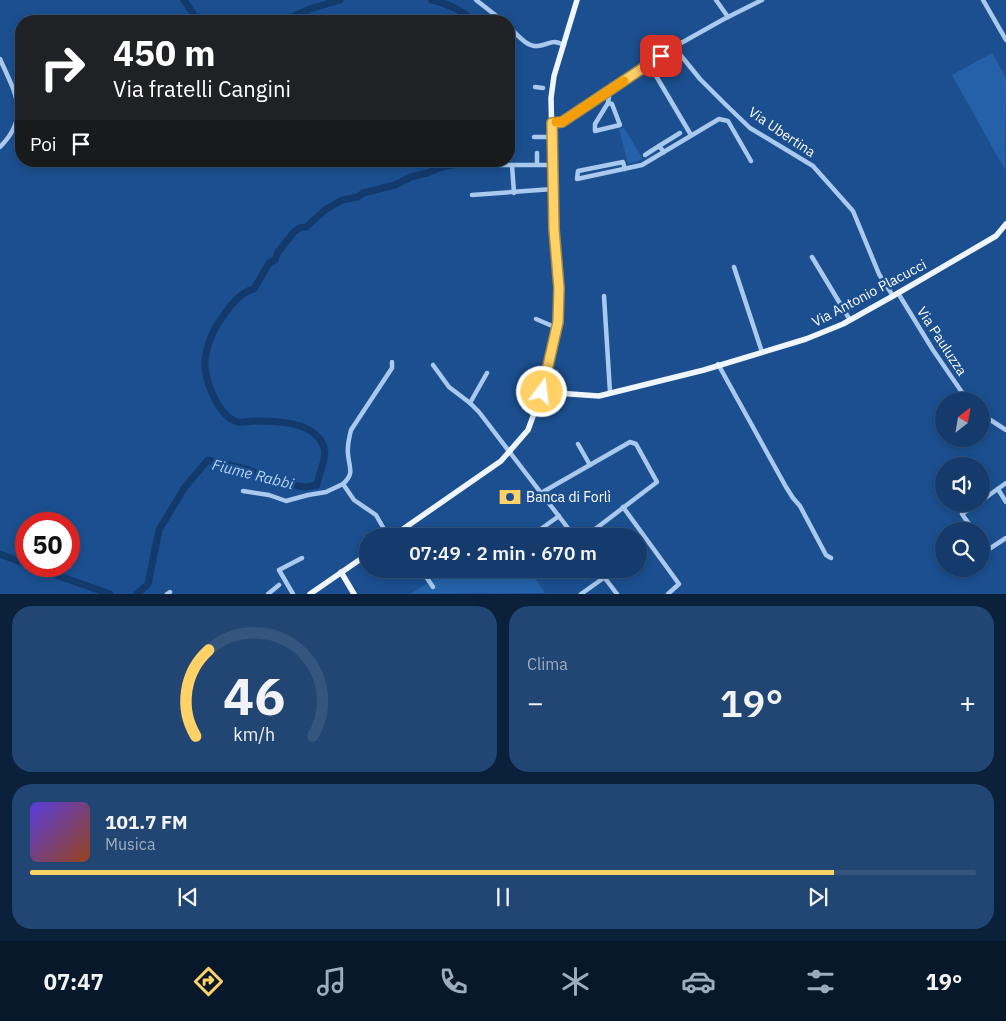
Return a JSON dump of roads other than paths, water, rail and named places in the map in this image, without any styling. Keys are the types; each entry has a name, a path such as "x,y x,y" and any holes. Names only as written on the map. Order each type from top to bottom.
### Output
{"main road":[{"path":"407,528 501,461 510,452 528,430 542,392 557,328 559,288 553,189 552,123 547,89 554,76 577,0"},
{"name":"Via Antonio Placucci","path":"996,236 1006,224"},
{"name":"Via Antonio Placucci","path":"542,392 599,396 704,370 718,364 806,339 850,320 996,236 1006,234"},
{"path":"310,594 359,560"},
{"path":"341,572 354,594"}],"street":[{"path":"476,0 495,15"},
{"path":"716,0 728,17"},
{"path":"552,123 562,122 674,47 762,0"},
{"path":"983,0 1006,40"},
{"path":"515,33 531,45 540,46 555,41 564,45"},
{"name":"Via Ubertina","path":"674,47 700,79 750,128 813,166 853,211 879,274 896,295"},
{"path":"0,59 15,93"},
{"path":"649,64 691,135"},
{"path":"535,87 547,89"},
{"path":"608,102 612,104 620,126 596,131 595,124 608,102 610,90"},
{"path":"625,169 623,162 578,171 578,180 625,169 642,165 719,119 728,121 752,161"},
{"path":"0,147 8,139 15,127"},
{"path":"645,155 680,133"},
{"path":"534,137 552,137"},
{"path":"659,146 664,152"},
{"path":"537,153 537,164"},
{"path":"515,165 552,165"},
{"path":"512,167 514,193"},
{"path":"472,195 553,189"},
{"path":"812,257 850,320"},
{"path":"734,267 762,352"},
{"name":"Via Pauluzza","path":"896,295 962,392"},
{"path":"604,296 610,392"},
{"path":"536,319 557,328"},
{"path":"243,491 286,501 326,492 343,484 350,478 351,470 347,453 351,430 392,368 392,362"},
{"path":"718,364 786,487 800,506 826,555 831,558"},
{"path":"433,365 448,387 479,412 568,528"},
{"path":"470,403 487,373"},
{"path":"990,420 1006,430"},
{"path":"541,493 630,442 636,444 657,482 596,528"},
{"path":"578,444 590,464"},
{"path":"990,495 1006,483"},
{"path":"343,484 354,500 376,515 383,528"},
{"path":"998,489 1006,502"},
{"path":"623,507 679,584 668,594"},
{"path":"965,512 962,514 968,522"},
{"path":"542,528 559,516"},
{"path":"990,548 1006,538"},
{"path":"293,594 279,570 302,558"},
{"path":"427,578 433,586"},
{"path":"581,594 604,578"},
{"path":"606,578 617,594"},
{"path":"268,594 279,585"}],"waterway":[{"name":"Fiume Rabbi","path":"184,0 194,15"},
{"name":"Fiume Rabbi","path":"296,15 340,0"},
{"name":"Fiume Rabbi","path":"432,0 443,3 465,15"},
{"name":"Fiume Rabbi","path":"137,594 148,584 159,530 185,487 208,460 249,470 276,483 305,487 317,485 324,462 323,444 313,432 306,428 279,422 238,422 224,413 210,387 205,369 208,346 216,326 239,297 254,289 269,263 275,260 278,252 299,228 306,227 325,210 342,200 395,185 411,177 442,167"},
{"name":"Fiume Rabbi","path":"0,554 15,560"},
{"name":"Fiume Rabbi","path":"62,577 110,594"}],"place":[{"name":"Banca di Forlì","path":"510,497"}]}
